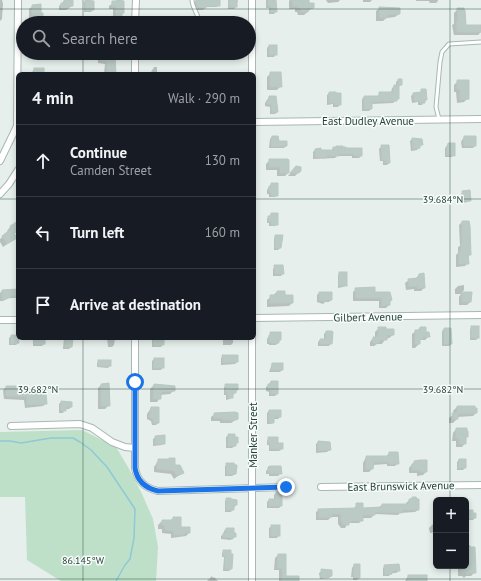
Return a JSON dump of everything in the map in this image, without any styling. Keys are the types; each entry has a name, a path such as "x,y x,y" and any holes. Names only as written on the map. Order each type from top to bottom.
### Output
{"street":[{"path":"18,0 18,16"},
{"path":"136,0 136,16"},
{"path":"252,0 252,16"},
{"path":"17,72 18,60"},
{"path":"135,60 135,72"},
{"path":"252,60 252,72"},
{"name":"East Dudley Avenue","path":"256,122 439,121 481,119"},
{"path":"0,161 16,128"},
{"path":"0,194 16,173"},
{"name":"Gilbert Avenue","path":"256,318 481,315"},
{"path":"0,320 16,320"},
{"path":"135,340 135,448 136,473 139,481 144,485 158,491 286,487"},
{"name":"Manker Street","path":"252,340 252,581"},
{"path":"12,426 80,424 92,428 112,442 125,447 135,448"},
{"name":"East Brunswick Avenue","path":"321,486 481,485"}],"lane":[{"path":"192,0 192,4 198,16"},
{"path":"439,121 436,107 442,52 449,44 481,42"}],"green space":[{"path":"82,430 116,447 142,494 153,519 158,547 156,581 61,581 27,560 25,497 0,497 0,432"}],"building":[{"path":"64,0 73,0 73,6 69,6 69,8 61,8 61,3 64,3"},
{"path":"85,0 94,1 94,10 86,11"},
{"path":"220,0 220,6 206,6 206,8 198,8 195,1"},
{"path":"229,0 237,0 237,7 229,7"},
{"path":"268,0 276,0 277,12 271,12 271,6 268,6"},
{"path":"292,0 309,0 309,3 314,3 314,8 308,9 308,12 301,12 301,8 298,8 298,6 293,6"},
{"path":"112,1 124,1 124,13 122,13 122,16 116,16 116,6 112,6"},
{"path":"41,4 41,13 43,13 43,16 32,16 32,5"},
{"path":"379,7 400,8 400,14 387,15 387,18 380,18"},
{"path":"457,8 464,8 466,25 481,25 481,32 457,32"},
{"path":"269,45 277,45 277,55 269,55"},
{"path":"115,60 116,72 107,72 107,61 101,61"},
{"path":"34,68 44,68 44,72 34,72"},
{"path":"270,72 281,72 282,87 270,87"},
{"path":"398,79 402,79 402,85 399,85 399,99 397,99 397,101 372,102 372,109 364,109 364,96 379,96 379,92 393,92 394,85 398,85"},
{"path":"457,80 469,80 469,99 460,100 460,89 457,89"},
{"path":"421,89 426,89 427,100 425,100 425,103 414,101 413,93 421,92"},
{"path":"329,92 341,93 341,105 329,103"},
{"path":"269,96 276,96 278,112 272,113 271,105 267,104"},
{"path":"272,136 278,136 279,141 287,141 287,146 271,147"},
{"path":"464,136 476,136 476,146 464,146"},
{"path":"412,138 422,139 423,145 420,145 420,148 413,149"},
{"path":"448,143 455,143 455,156 447,155"},
{"path":"381,145 389,145 390,163 385,163 385,160 382,160"},
{"path":"343,146 346,148 362,148 362,156 354,156 354,154 339,154 339,156 326,156 326,158 315,157 315,149 321,148 321,150 333,150 333,147"},
{"path":"269,159 288,159 289,173 280,173 280,167 269,167"},
{"path":"296,166 301,167 301,171 299,173 290,173"},
{"path":"271,183 278,183 278,196 271,196 269,186 271,186"},
{"path":"470,190 471,201 463,201 462,191"},
{"path":"271,213 278,213 278,225 271,225 271,221 268,222 268,216 271,216"},
{"path":"462,221 469,221 470,226 471,255 468,255 469,264 459,264 459,251 461,251 462,243"},
{"path":"16,222 16,232 14,233 16,239 7,244 2,236 11,229 10,226"},
{"path":"275,235 283,235 281,248 275,248"},
{"path":"274,265 283,265 284,274 275,274"},
{"path":"339,272 347,272 347,286 339,286"},
{"path":"424,273 425,288 417,288 417,286 409,287 408,279 418,278 419,274"},
{"path":"375,287 375,292 390,292 392,300 390,301 390,305 382,306 382,298 356,298 355,288"},
{"path":"16,289 16,296 10,296 10,298 2,299 2,290"},
{"path":"277,291 285,291 285,295 293,295 293,303 270,303 270,295 277,295"},
{"path":"319,292 332,292 332,300 326,300 326,302 319,300"},
{"path":"462,292 472,292 471,302 462,302"},
{"path":"471,326 479,326 479,338 471,338"},
{"path":"378,327 394,329 394,335 387,335 387,340 379,340 379,343 373,343 373,337 378,337"},
{"path":"420,327 426,327 426,332 429,332 430,337 423,337 423,339 420,339 420,344 415,344 415,330 420,330"},
{"path":"444,328 451,328 452,344 444,344"},
{"path":"326,331 333,332 332,344 320,344 320,339 326,339"},
{"path":"270,332 281,332 281,340 279,340 279,343 269,342"},
{"path":"11,335 16,335 16,340 19,340 19,343 11,344"},
{"path":"34,340 45,340 45,344 34,344"},
{"path":"65,340 73,340 72,347 65,347"},
{"path":"153,340 164,340 164,345 154,345"},
{"path":"222,355 238,355 238,362 223,363"},
{"path":"154,358 164,358 164,368 154,368"},
{"path":"98,360 111,360 111,366 98,366"},
{"path":"272,363 283,363 283,370 271,370"},
{"path":"271,381 278,381 278,394 271,394 271,390 268,390 268,384 270,384"},
{"path":"109,383 110,406 101,406 101,384"},
{"path":"154,384 175,386 175,391 161,392 161,399 153,399"},
{"path":"225,384 238,384 238,390 236,390 236,393 233,393 233,398 228,398"},
{"path":"6,386 16,386 16,389 22,389 22,392 37,391 37,394 46,394 47,404 27,405 27,397 6,396"},
{"path":"61,401 72,402 72,407 66,407 66,411 61,411"},
{"path":"457,406 475,406 475,408 477,408 477,413 458,414 458,419 453,419 452,413 457,413"},
{"path":"151,407 159,407 159,423 153,423 153,419 149,417"},
{"path":"269,410 281,410 281,417 274,417 274,423 269,423"},
{"path":"214,413 238,413 238,419 236,420 214,418"},
{"path":"456,428 467,428 468,437 466,437 466,444 459,444 459,438 456,438"},
{"path":"228,434 235,434 235,437 238,437 238,443 236,443 236,446 228,446"},
{"path":"165,435 165,444 155,444 155,436"},
{"path":"268,437 278,437 278,443 283,443 283,449 270,449"},
{"path":"318,441 330,442 331,450 318,451"},
{"path":"389,452 398,452 399,464 374,462 373,469 366,469 366,456 389,456"},
{"path":"175,458 175,465 180,465 184,473 177,476 174,471 157,469 158,459"},
{"path":"459,459 466,459 466,468 458,468"},
{"path":"427,460 427,472 412,470 412,464 414,464 414,461"},
{"path":"226,463 234,463 237,465 236,474 227,475"},
{"path":"281,466 282,474 268,473 268,467"},
{"path":"276,492 282,492 282,506 269,506 269,499 276,499"},
{"path":"412,497 419,499 419,510 402,510 402,513 375,512 375,515 363,515 363,521 349,522 349,525 344,525 341,521 341,514 332,514 332,517 319,518 318,509 356,508 356,503 363,503 363,508 382,507 382,504 409,504 409,499 412,499"},
{"path":"226,498 237,500 237,505 234,505 234,510 226,510"},
{"path":"469,510 473,510 473,513 476,513 476,518 469,519"},
{"path":"173,517 181,517 181,527 190,527 190,533 184,533 184,535 174,535 174,531 165,530 165,525 162,525 162,520 173,520"},
{"path":"271,525 280,525 280,536 271,536"},
{"path":"226,528 234,528 236,537 223,537 223,533 226,533"},
{"path":"469,545 471,547 475,547 476,573 469,573 468,575 461,573 461,569 469,569"},
{"path":"223,550 231,550 231,554 233,554 232,569 225,569 225,556 223,556"},
{"path":"278,554 286,554 286,576 299,576 299,581 282,581 282,568 277,568"},
{"path":"354,564 360,564 360,578 354,578 353,576"},
{"path":"399,564 400,571 392,571 392,574 385,575 384,565"},
{"path":"321,569 332,570 332,576 321,578"},
{"path":"408,575 427,575 427,581 408,581"}],"waterway":[{"path":"0,441 21,443 51,438 73,438 91,450 107,467 135,509 134,538 130,559 116,581"}],"route":[{"path":"135,382 135,468 139,481 147,487 158,491 286,487"}]}
